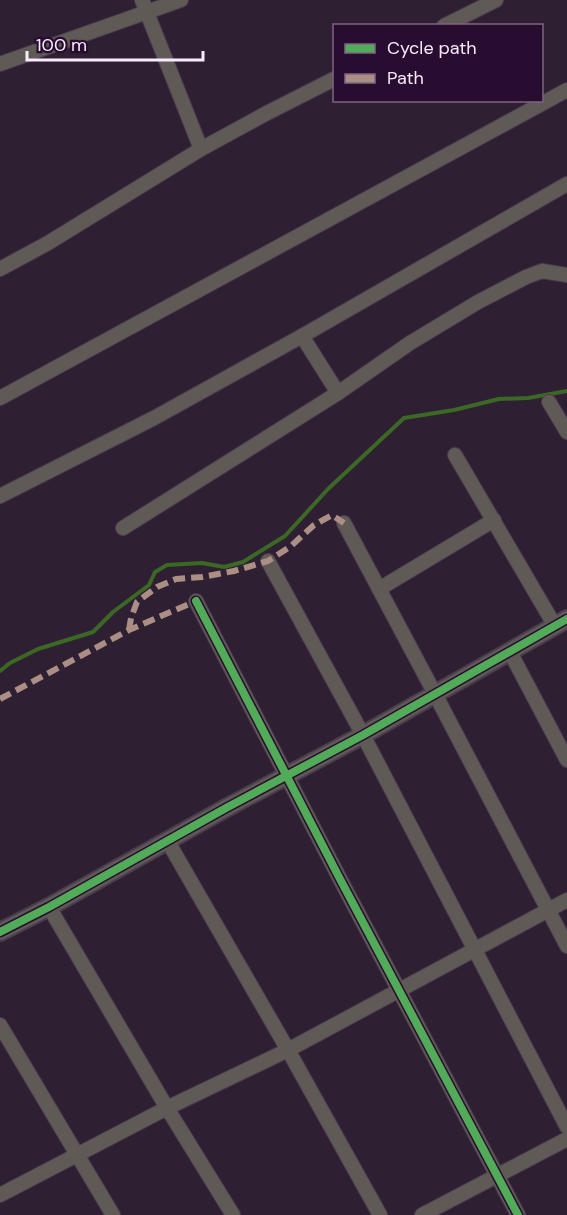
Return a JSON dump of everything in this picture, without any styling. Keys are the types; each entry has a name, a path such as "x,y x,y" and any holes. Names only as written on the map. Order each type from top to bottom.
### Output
{"street":[{"path":"0,64 145,6 181,0"},
{"path":"448,24 496,0"},
{"path":"145,6 201,149"},
{"path":"0,269 48,243 201,149 333,80"},
{"path":"0,398 567,90"},
{"path":"0,496 154,418 567,184"},
{"path":"123,528 338,393 410,343 478,302 542,271 567,275"},
{"path":"302,336 338,393"},
{"path":"549,402 567,432"},
{"path":"0,932 363,735 561,623 455,455"},
{"path":"379,588 494,520"},
{"path":"344,523 567,946"},
{"path":"268,561 363,735 567,1127"},
{"path":"196,601 519,1215"},
{"path":"510,652 567,760"},
{"path":"167,840 380,1215"},
{"path":"0,1195 167,1108 288,1050 567,900"},
{"path":"49,907 233,1215"},
{"path":"0,1025 113,1215"},
{"path":"422,1215 567,1139"}],"waterway":[{"path":"0,671 10,663 38,649 93,632 113,612 149,585 155,572 167,565 202,563 224,567 243,562 285,536 328,489 404,418 454,410 499,399 528,398 567,391"}],"marked path":[{"path":"129,630 137,602 157,587 176,579 234,571 268,561 291,546 314,525 332,515 344,523"},
{"path":"0,699 129,630 196,601"}],"cycle path":[{"path":"196,601 518,1215"},
{"path":"0,932 363,735 567,619"}]}
